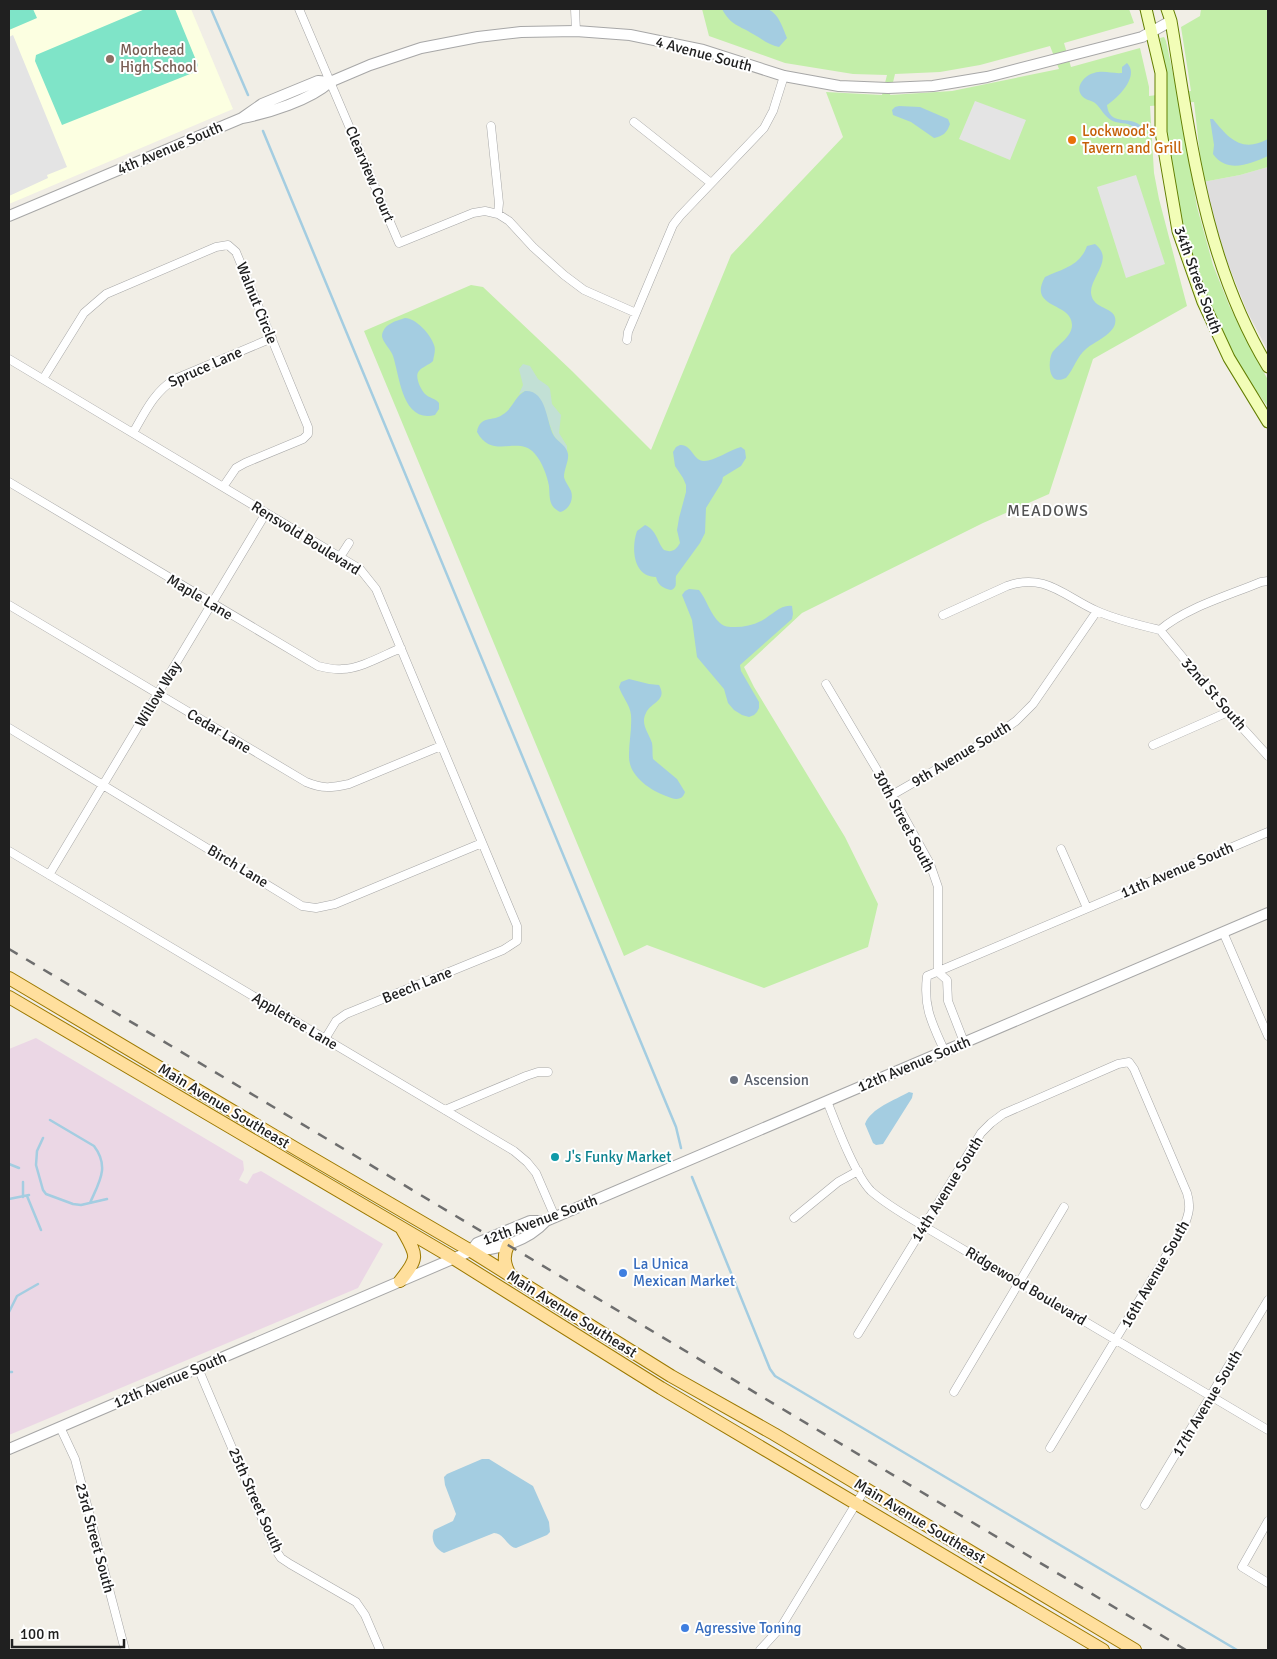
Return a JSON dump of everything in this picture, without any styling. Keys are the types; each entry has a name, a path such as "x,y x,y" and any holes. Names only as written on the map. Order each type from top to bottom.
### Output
{"main road":[{"name":"34th Street South","path":"1146,9 1160,73 1161,132 1178,231 1203,302 1229,358 1268,422"},
{"name":"34th Street South","path":"1167,9 1171,21 1198,180 1213,241 1232,295 1268,367"},
{"name":"Main Avenue Southeast","path":"9,978 471,1251 671,1376 774,1434 1135,1650"},
{"name":"Main Avenue Southeast","path":"9,997 453,1258 661,1388 1104,1650"},
{"path":"400,1281 415,1260 413,1248 402,1229"},
{"path":"508,1245 504,1258 505,1266 510,1275"}],"street":[{"name":"Clearview Court","path":"300,9 399,243 472,213 485,211 498,214"},
{"path":"575,9 576,31"},
{"name":"4 Avenue South","path":"242,118 262,104 310,84 318,81 330,82 370,65 421,48 521,32 576,31 630,35 703,50 784,76 839,86 888,88 933,86 1011,72 1142,37 1171,21"},
{"path":"627,340 628,332 673,225 764,128 773,111 784,76"},
{"name":"4th Avenue South","path":"9,216 242,118"},
{"path":"634,122 711,183"},
{"path":"491,126 499,202 498,214 509,221 533,247 584,290 636,313"},
{"name":"Walnut Circle","path":"43,379 84,312 106,294 216,247 228,245 236,252 308,427 308,434 302,439 236,468 223,487"},
{"name":"Spruce Lane","path":"133,433 163,386 175,379 272,338"},
{"name":"Rensvold Boulevard","path":"9,359 360,569 376,588 517,926 517,940"},
{"name":"Maple Lane","path":"9,482 318,666 343,670 401,648"},
{"name":"Willow Way","path":"50,875 266,513"},
{"path":"340,557 349,543"},
{"path":"942,615 1007,586 1029,581 1057,589 1096,611 1160,630 1173,620 1193,610 1261,582 1268,581"},
{"name":"Cedar Lane","path":"9,605 306,782 320,788 334,788 349,784 441,746"},
{"name":"9th Avenue South","path":"892,795 998,734 1016,720 1033,704 1096,611"},
{"name":"32nd St South","path":"1160,630 1228,712 1268,756"},
{"name":"30th Street South","path":"826,684 892,795 930,864 938,887 938,972 947,980 948,1001 964,1042"},
{"path":"1153,744 1228,712"},
{"name":"Birch Lane","path":"9,728 302,906 316,908 335,904 482,843"},
{"name":"11th Avenue South","path":"938,972 1268,832"},
{"path":"1060,849 1087,908"},
{"name":"Appletree Lane","path":"9,850 514,1151 536,1173 551,1219"},
{"name":"12th Avenue South","path":"9,1448 471,1251 477,1243 530,1221 551,1219 1268,912"},
{"path":"1223,932 1268,1036"},
{"name":"Beech Lane","path":"325,1039 336,1021 346,1014 504,950 517,940"},
{"path":"938,972 927,976 925,989 927,1008 944,1050"},
{"path":"1259,1015 1268,1011"},
{"name":"14th Avenue South","path":"858,1334 981,1133 990,1123 1003,1114 1118,1064 1129,1062"},
{"name":"16th Avenue South","path":"1050,1448 1189,1215 1190,1203 1187,1194 1134,1069 1129,1062"},
{"path":"445,1110 526,1076 538,1072 548,1072"},
{"name":"Ridgewood Boulevard","path":"827,1101 858,1171 870,1189 882,1199 1019,1283 1268,1430"},
{"path":"794,1218 838,1182 858,1171"},
{"path":"954,1392 1064,1207"},
{"path":"471,1251 490,1250 508,1245 539,1229 551,1219"},
{"name":"17th Avenue South","path":"1145,1505 1268,1300"},
{"name":"25th Street South","path":"198,1368 275,1549 281,1558 290,1564 356,1602 365,1615 380,1650"},
{"name":"23rd Street South","path":"60,1427 74,1459 125,1650"},
{"path":"760,1650 781,1627 865,1489"},
{"path":"1268,1521 1242,1567 1268,1582"}],"shaded area":[{"name":"Moorhead High School","path":"9,9 191,9 233,109 9,204"},
{"path":"722,9 767,9 774,13 780,21 787,38 779,47 772,45 732,22"},
{"path":"13,35 67,167 47,175 48,178 9,196 9,37"},
{"path":"1127,63 1131,74 1129,80 1122,92 1107,105 1111,116 1120,120 1136,122 1140,125 1137,129 1128,124 1113,121 1095,103 1083,97 1079,89 1084,79 1091,74 1098,72 1122,73 1122,67"},
{"path":"975,101 1026,120 1010,160 959,139"},
{"path":"899,106 920,107 948,119 949,127 944,134 934,138 911,122 893,115 892,110"},
{"path":"1210,119 1213,119 1225,133 1237,142 1251,145 1268,139 1268,156 1239,166 1225,164 1213,154 1214,145"},
{"path":"1268,167 1268,351 1247,311 1226,259 1203,182"},
{"path":"1136,175 1165,264 1126,278 1097,187"},
{"path":"1095,244 1101,250 1103,256 1091,293 1096,303 1113,314 1115,324 1107,335 1083,352 1066,378 1056,380 1050,371 1051,356 1070,333 1072,325 1070,318 1065,312 1046,300 1042,295 1041,287 1045,277 1075,262 1084,253 1087,246"},
{"path":"405,318 414,321 422,328 434,345 433,361 420,370 417,376 423,392 439,403 439,409 435,415 424,416 416,412 409,405 404,396 393,356 382,338 387,326"},
{"path":"523,364 530,366 538,379 550,389 552,404 561,415 559,433 567,446 567,451 554,436 542,403 525,391 519,394 523,385 519,369"},
{"path":"525,391 532,392 542,401 551,430 568,454 564,477 571,491 572,498 568,507 560,512 553,507 546,473 535,454 521,446 490,445 477,432 481,423 506,412 518,396"},
{"path":"680,445 687,447 697,458 704,461 741,447 745,450 746,458 741,466 723,477 722,482 706,508 705,533 676,576 675,586 671,590 661,586 656,577 648,576 642,572 638,567 634,545 637,531 645,525 652,530 664,550 674,550 680,543 677,530 686,485 675,466 673,452"},
{"path":"689,589 699,590 717,619 727,626 752,625 784,607 792,606 792,619 740,665 741,671 759,702 759,708 754,715 749,717 734,710 728,703 724,689 697,657 692,620 682,595"},
{"path":"629,679 659,685 661,690 660,698 648,709 644,717 644,725 652,743 653,759 677,779 685,792 680,798 672,798 652,789 640,780 632,769 629,755 631,715 619,687 621,682"},
{"path":"36,1038 243,1161 244,1170 239,1180 247,1184 253,1174 261,1171 383,1244 358,1288 9,1435 9,1049"},
{"path":"909,1092 913,1093 912,1098 883,1144 876,1145 873,1143 865,1124 868,1118 884,1105"},
{"path":"482,1459 489,1459 533,1486 549,1522 550,1532 516,1548 510,1545 501,1535 494,1533 444,1553 434,1543 433,1533 434,1530 453,1521 456,1514 445,1485 444,1477"}],"green space":[{"path":"9,9 33,9 37,18 9,30"},
{"path":"145,9 175,9 198,65 195,72 62,125 35,61 36,55"},
{"path":"702,9 1129,9 1134,23 1064,43 1071,67 1140,48 1149,87 1149,96 1165,94 1165,75 1160,38 1164,37 1166,41 1177,92 1191,91 1181,27 1200,16 1201,9 1268,9 1268,167 1203,182 1194,102 1179,103 1197,207 1213,265 1229,305 1268,380 1268,407 1237,363 1199,278 1182,222 1176,193 1164,105 1150,106 1154,173 1187,306 1093,359 1049,494 983,523 802,613 744,667 754,687 845,837 878,904 868,947 764,988 647,945 624,956 364,331 471,285 483,287 572,371 651,450 731,255 843,137 826,92 882,95 887,75 853,74 785,63 709,36","holes":["1050,46 1059,69 952,91 890,95 895,74 940,72 980,65"]}],"waterway":[{"path":"211,9 248,95"},
{"path":"263,131 676,1127 681,1148"},
{"path":"50,1120 94,1146 99,1154 102,1168 101,1174 90,1203"},
{"path":"43,1138 37,1151 36,1165 43,1190 46,1194 81,1205 107,1199"},
{"path":"9,1164 19,1168"},
{"path":"692,1177 770,1369 775,1376 1237,1650"},
{"path":"23,1182 23,1197"},
{"path":"9,1199 29,1195"},
{"path":"27,1196 41,1230"},
{"path":"9,1312 17,1296 38,1284"}],"railway":[{"path":"9,949 1186,1650"}],"place":[{"name":"Moorhead High School","path":"110,59"},
{"name":"Lockwood's Tavern and Grill","path":"1072,140"},
{"name":"Ascension","path":"734,1080"},
{"name":"J's Funky Market","path":"555,1157"},
{"name":"La Unica Mexican Market","path":"623,1273"},
{"name":"Agressive Toning","path":"685,1628"}],"district":[{"name":"MEADOWS","path":"1048,511"}]}
